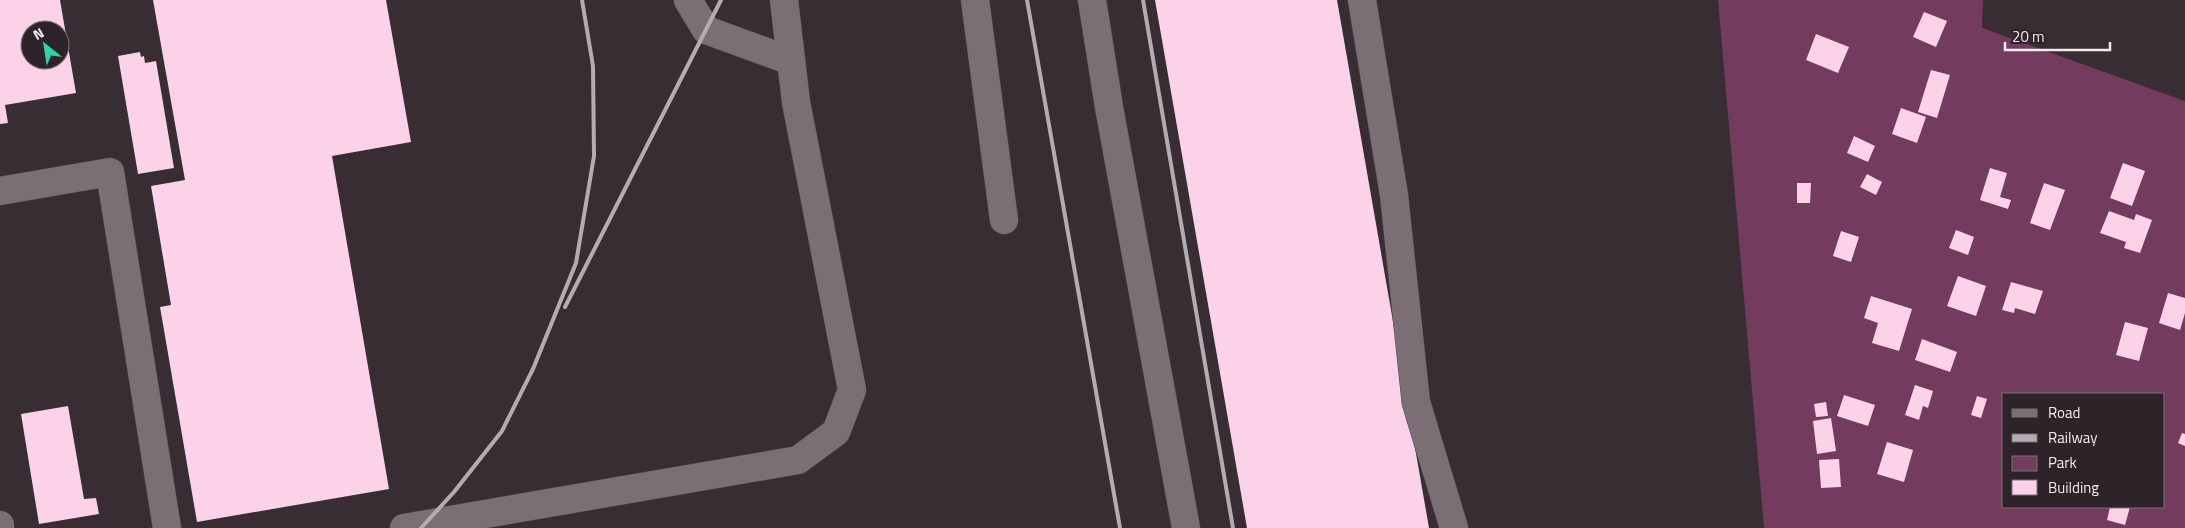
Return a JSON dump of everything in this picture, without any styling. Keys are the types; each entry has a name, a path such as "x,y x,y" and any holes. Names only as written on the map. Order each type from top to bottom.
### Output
{"lane":[{"path":"688,0 706,30 791,61"},
{"path":"404,528 798,460 836,432 852,390 796,102 784,0"},
{"path":"975,0 1004,220"},
{"path":"1092,0 1109,107 1186,528"},
{"path":"1362,0 1394,195 1416,402 1454,528"},
{"path":"0,191 110,172 167,528"}],"green space":[{"path":"1718,0 1983,0 1982,28 2185,101 2185,528 1764,528"}],"building":[{"path":"0,0 60,0 63,20 20,20 20,70 70,70 70,58 76,93 5,105 8,123 0,124"},
{"path":"153,0 386,0 411,142 332,156 389,489 197,522 160,307 171,305 151,186 185,180"},
{"path":"1155,0 1337,0 1429,528 1247,528"},
{"path":"1924,12 1947,21 1936,47 1913,37"},
{"path":"1816,34 1849,47 1838,73 1806,60"},
{"path":"140,52 141,57 144,56 145,63 156,61 174,168 138,174 118,56"},
{"path":"1931,70 1950,75 1937,118 1918,112"},
{"path":"1901,108 1926,117 1917,143 1892,134"},
{"path":"1854,136 1875,146 1868,162 1847,153"},
{"path":"2123,163 2145,171 2132,206 2110,198"},
{"path":"1990,168 2007,173 2000,197 2011,200 2008,209 1980,200"},
{"path":"1867,174 1882,182 1876,195 1860,187"},
{"path":"1797,183 1811,183 1810,203 1797,203"},
{"path":"2044,183 2065,190 2050,230 2030,223"},
{"path":"2109,211 2134,220 2136,214 2152,220 2140,253 2124,248 2126,242 2100,233"},
{"path":"1956,230 1974,237 1968,255 1949,248"},
{"path":"1841,231 1859,237 1851,262 1833,256"},
{"path":"1958,276 1986,286 1976,316 1947,306"},
{"path":"2011,282 2043,291 2035,314 2015,308 2014,313 2002,310"},
{"path":"2168,293 2185,298 2185,313 2180,330 2159,323"},
{"path":"1871,296 1912,309 1899,351 1872,343 1878,323 1864,318"},
{"path":"2125,322 2148,328 2139,361 2116,355"},
{"path":"1922,339 1957,352 1950,372 1915,360"},
{"path":"1915,385 1933,391 1928,408 1923,406 1919,420 1905,415"},
{"path":"1844,395 1875,405 1868,426 1837,416"},
{"path":"1977,396 1987,399 1981,418 1971,415"},
{"path":"1826,402 1828,416 1816,417 1814,404"},
{"path":"68,406 84,499 96,498 99,514 39,524 21,414"},
{"path":"1831,418 1836,451 1817,454 1813,421"},
{"path":"2182,433 2185,434 2185,446 2178,443"},
{"path":"1887,442 1913,450 1904,482 1877,474"},
{"path":"1839,459 1841,487 1821,488 1819,460"},
{"path":"2110,508 2130,508 2125,525 2107,520"}],"railway":[{"path":"421,528 454,492 502,431 533,369 576,263 594,156 593,66 582,0"},
{"path":"565,307 721,0"},
{"path":"1027,0 1120,528"},
{"path":"1143,0 1233,528"}]}
